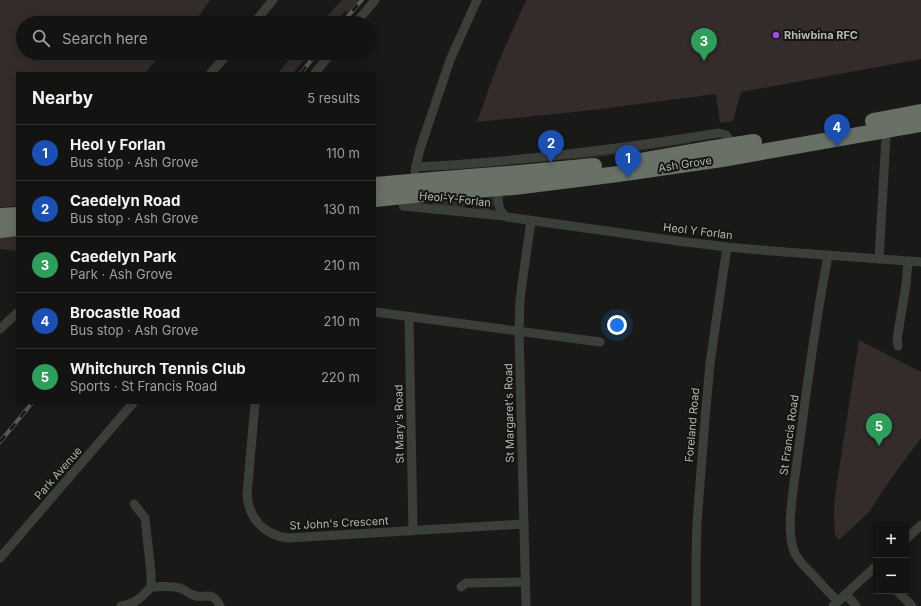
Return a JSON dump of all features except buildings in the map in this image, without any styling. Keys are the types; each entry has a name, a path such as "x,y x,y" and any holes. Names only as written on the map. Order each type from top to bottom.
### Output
{"highway":[{"name":"Ash Grove","path":"376,199 411,187 500,175 642,160 776,139 921,112"},
{"name":"Ash Grove","path":"376,185 411,187 514,187 670,167 921,124"},
{"path":"0,216 16,215"},
{"path":"0,230 16,228"}],"street":[{"path":"260,16 273,0"},
{"path":"362,16 375,0"},
{"path":"411,187 420,149 450,60 477,0"},
{"path":"212,72 222,60"},
{"path":"316,72 325,60"},
{"path":"879,259 886,139 885,130"},
{"name":"Heol-Y-Forlan","path":"411,187 504,216"},
{"path":"498,188 500,210 504,216"},
{"name":"Heol Y Forlan","path":"504,216 670,240 772,252 921,262"},
{"name":"St Margaret's Road","path":"526,606 519,331 520,300 531,221"},
{"name":"Foreland Road","path":"696,606 697,522 708,378 727,247"},
{"name":"St Francis Road","path":"828,256 820,300 793,494 791,532 792,545 797,556 835,604"},
{"path":"898,346 897,339 905,295 908,261"},
{"path":"376,312 600,342"},
{"path":"0,329 16,314"},
{"name":"St Mary's Road","path":"408,316 413,531"},
{"name":"Park Avenue","path":"0,558 132,404"},
{"name":"St John's Crescent","path":"255,404 247,496 248,503 254,520 275,535 288,538 524,524"},
{"path":"121,606 129,605 140,598 151,587 151,573 145,518 134,504"},
{"path":"909,536 921,525"},
{"path":"835,604 873,570"},
{"path":"461,587 466,582 525,582"},
{"path":"151,587 176,587 196,596 212,596 217,600 220,606"},
{"path":"846,594 856,606"},
{"path":"900,594 912,606"}],"shaded area":[{"path":"0,0 210,0 199,16 16,16 16,60 156,60 146,72 16,72 16,206 0,207"},
{"path":"342,0 359,0 348,13 345,11 341,16 327,16"},
{"path":"526,0 921,0 921,59 741,92 733,121 720,123 716,94 593,110 477,122 498,63"},
{"path":"289,60 304,60 294,72 279,72"},
{"path":"691,141 691,143 620,154 555,160"},
{"path":"493,197 495,202 489,210 472,208 472,201 466,201 465,208 433,205 433,202"},
{"path":"16,232 16,251 0,249 0,238"},
{"path":"859,340 921,372 921,438 890,480 869,512 839,540 835,535 835,496"}],"railway":[{"path":"348,16 362,0"},
{"path":"302,72 311,60"},
{"path":"0,442 31,404"}],"place":[{"name":"Rhiwbina RFC","path":"776,35"},
{"name":"Caedelyn Park","path":"704,61"},
{"name":"Brocastle Road","path":"837,147"},
{"name":"Caedelyn Road","path":"551,163"},
{"name":"Heol y Forlan","path":"628,178"},
{"name":"Whitchurch Tennis Club","path":"879,446"}]}
